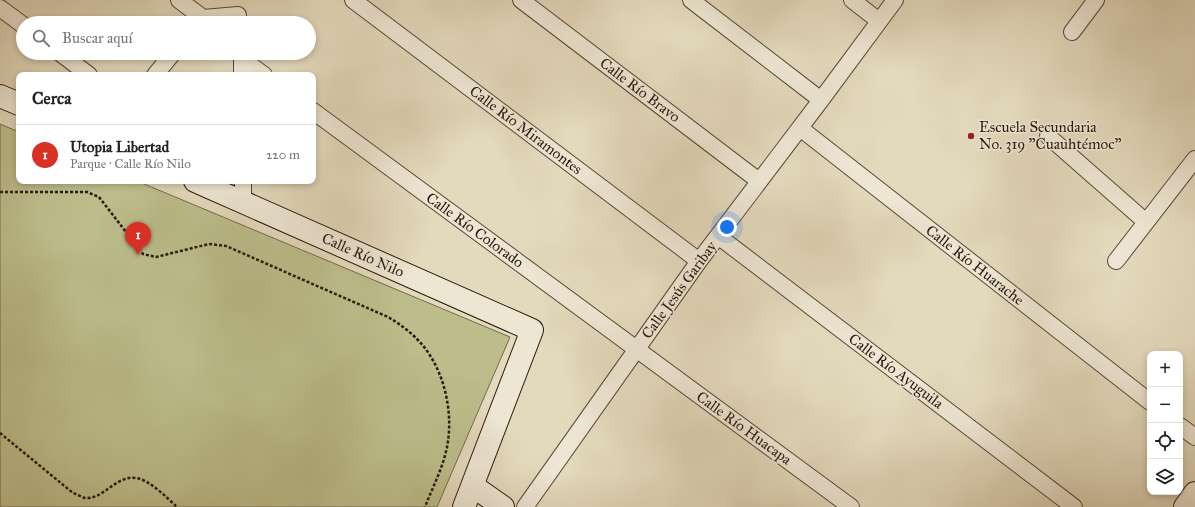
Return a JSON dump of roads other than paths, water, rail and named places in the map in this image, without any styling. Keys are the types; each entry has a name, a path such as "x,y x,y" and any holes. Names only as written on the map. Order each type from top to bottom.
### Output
{"street":[{"path":"178,0 196,16"},
{"name":"Calle Río Miramontes","path":"353,0 699,261"},
{"name":"Calle Río Bravo","path":"521,0 759,180"},
{"path":"692,0 821,100"},
{"path":"852,0 878,21"},
{"name":"Calle Jesús Garibay","path":"525,507 699,261 895,0"},
{"path":"1072,32 1096,0"},
{"path":"0,8 16,20"},
{"path":"224,16 238,13"},
{"path":"69,60 85,72"},
{"path":"157,72 167,60"},
{"path":"242,60 242,72"},
{"path":"247,60 261,72"},
{"path":"0,96 16,103"},
{"name":"Calle Río Colorado","path":"316,113 637,349"},
{"name":"Calle Río Huarache","path":"800,128 1147,400"},
{"path":"1048,136 1146,222"},
{"path":"1116,261 1195,159"},
{"name":"Calle Río Nilo","path":"209,184 243,191 532,330 473,486"},
{"name":"Calle Río Ayuguila","path":"718,236 1074,507"},
{"name":"Calle Río Huacapa","path":"637,349 851,507"},
{"path":"1183,428 1195,437"},
{"path":"464,507 473,486 503,507"},
{"path":"1184,507 1195,493"}],"place":[{"name":"Escuela Secundaria No. 319 \"Cuauhtémoc\"","path":"971,136"},
{"name":"Utopia Libertad","path":"138,255"}]}
